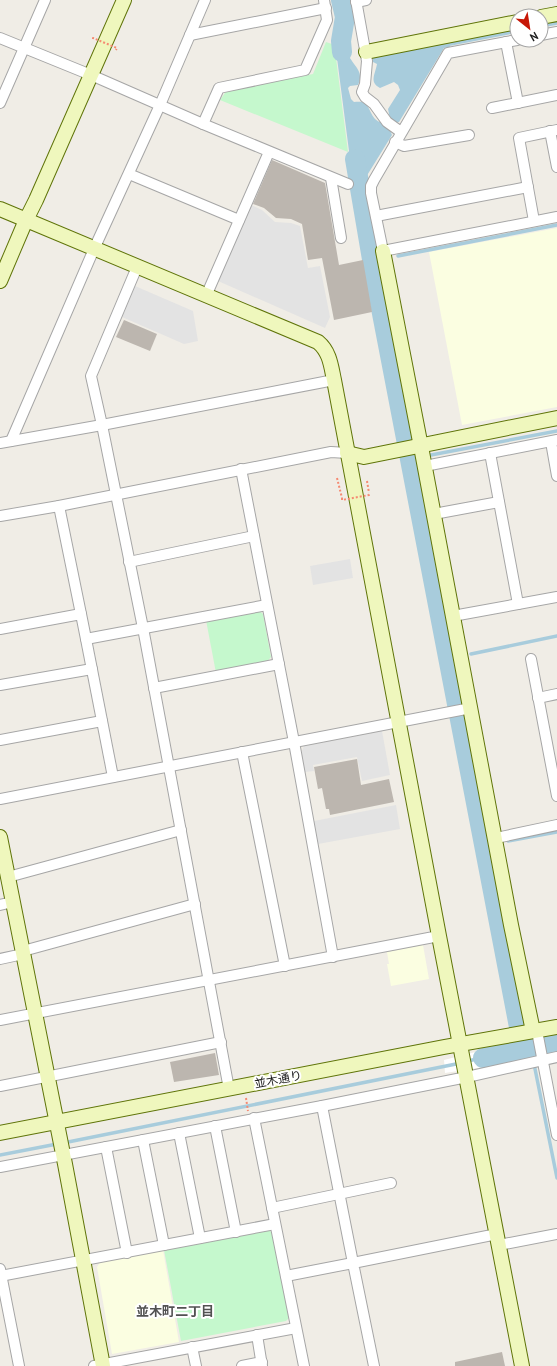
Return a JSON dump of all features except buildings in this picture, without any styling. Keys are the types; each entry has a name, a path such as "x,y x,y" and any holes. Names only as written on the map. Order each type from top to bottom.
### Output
{"street":[{"path":"0,103 45,0"},
{"path":"0,280 124,0"},
{"path":"11,441 94,249 160,105 205,0"},
{"path":"359,1 367,61 366,80 362,92 390,124 401,132"},
{"path":"190,35 325,4 327,20 305,70 219,88 203,124"},
{"path":"509,25 456,43 448,53 395,142 371,186 383,251 413,447 425,466 453,616 462,710 496,838 511,925 536,1034 538,1060 557,1135"},
{"path":"0,38 23,49 91,75 269,152 348,184"},
{"path":"366,52 456,43 509,41"},
{"path":"506,42 518,103"},
{"path":"492,108 557,96"},
{"path":"534,221 519,138 554,131 557,167"},
{"path":"395,142 404,146 469,135"},
{"path":"206,296 269,152"},
{"path":"129,174 239,220"},
{"path":"331,178 341,238"},
{"path":"376,216 528,187"},
{"path":"0,209 318,342 327,352 330,359 522,1366"},
{"path":"383,251 557,216"},
{"path":"137,267 91,376 143,628 210,980 229,1089"},
{"path":"0,443 102,425 334,380"},
{"path":"0,516 59,506 331,452 364,457 557,418"},
{"path":"425,466 554,441 557,476"},
{"path":"490,453 518,604"},
{"path":"241,469 294,742 333,957"},
{"path":"434,514 499,502"},
{"path":"59,506 113,777"},
{"path":"129,562 254,536"},
{"path":"453,616 557,597"},
{"path":"86,640 267,605"},
{"path":"0,629 81,614"},
{"path":"531,659 557,796"},
{"path":"154,688 279,664"},
{"path":"0,685 92,669"},
{"path":"538,698 557,694"},
{"path":"0,799 462,710"},
{"path":"0,740 102,721"},
{"path":"242,752 285,966"},
{"path":"496,838 557,825"},
{"path":"8,877 181,830"},
{"path":"0,837 8,877 6,904 23,953 83,1261 99,1365 296,1328"},
{"path":"0,959 195,904"},
{"path":"0,1020 439,936"},
{"name":"並木通り","path":"0,1133 60,1140 229,1089 461,1050 536,1034 557,1027"},
{"path":"0,1086 221,1042"},
{"path":"0,1167 60,1140 106,1147 215,1126 251,1115 322,1106 466,1074 557,1057"},
{"path":"322,1106 374,1366"},
{"path":"251,1115 272,1208 304,1366"},
{"path":"215,1126 236,1232"},
{"path":"179,1133 200,1238"},
{"path":"144,1140 164,1245"},
{"path":"106,1147 127,1252"},
{"path":"272,1208 391,1183"},
{"path":"19,1366 0,1274 83,1261 275,1224"},
{"path":"286,1276 354,1263 498,1240 557,1234"},
{"path":"242,1366 262,1364 257,1335"},
{"path":"192,1347 196,1366"}],"path":[{"path":"93,39 117,48 116,50"},
{"path":"337,479 342,500 369,495 366,475"},
{"path":"247,1101 251,1115"}],"shaded area":[{"path":"251,205 262,210 275,222 291,223 300,226 308,268 320,266 330,317 325,328 218,281"},
{"path":"557,228 557,407 462,425 429,252"},
{"path":"135,286 193,311 198,341 184,344 122,317"},
{"path":"350,559 353,578 313,585 310,566"},
{"path":"382,731 390,775 362,781 357,757 313,765 314,771 305,772 301,753 304,746"},
{"path":"396,805 400,829 318,844 314,821"},
{"path":"423,945 429,979 391,986 387,964 389,964 387,952"},
{"path":"163,1250 179,1342 112,1354 97,1267 100,1262"}],"green space":[{"path":"326,42 335,45 348,152 220,100 227,90 313,74"},
{"path":"257,609 263,614 271,657 267,662 216,673 206,620"},
{"path":"269,1230 273,1234 289,1318 286,1321 181,1341 164,1250"}],"water":[{"path":"341,25 346,25 347,51 358,69 360,76 358,85 350,86 348,88 351,99 354,102 363,102 366,104 375,119 387,125 390,119 388,109 400,90 398,85 394,82 380,88 377,86 374,78 377,64 373,62 372,56 448,42 450,47 444,48 399,122 393,122 389,128 392,135 366,177 366,188 353,182 337,58 336,37"}],"pier":[{"path":"483,1050 481,1053 482,1064 484,1067 445,1073 444,1060"}],"waterway":[{"path":"341,0 345,17 341,41 342,52"},
{"path":"549,24 557,23"},
{"path":"445,45 509,33"},
{"path":"355,159 375,277 519,1027"},
{"path":"398,256 557,225"},
{"path":"431,455 557,431"},
{"path":"471,654 557,636"},
{"path":"448,658 452,657"},
{"path":"508,841 557,832"},
{"path":"484,846 491,845"},
{"path":"483,1058 557,1044"},
{"path":"531,1049 557,1178"},
{"path":"467,1061 483,1058"},
{"path":"63,1143 461,1063"},
{"path":"0,1155 57,1144"}],"district":[{"name":"並木町二丁目","path":"175,1311"}]}
